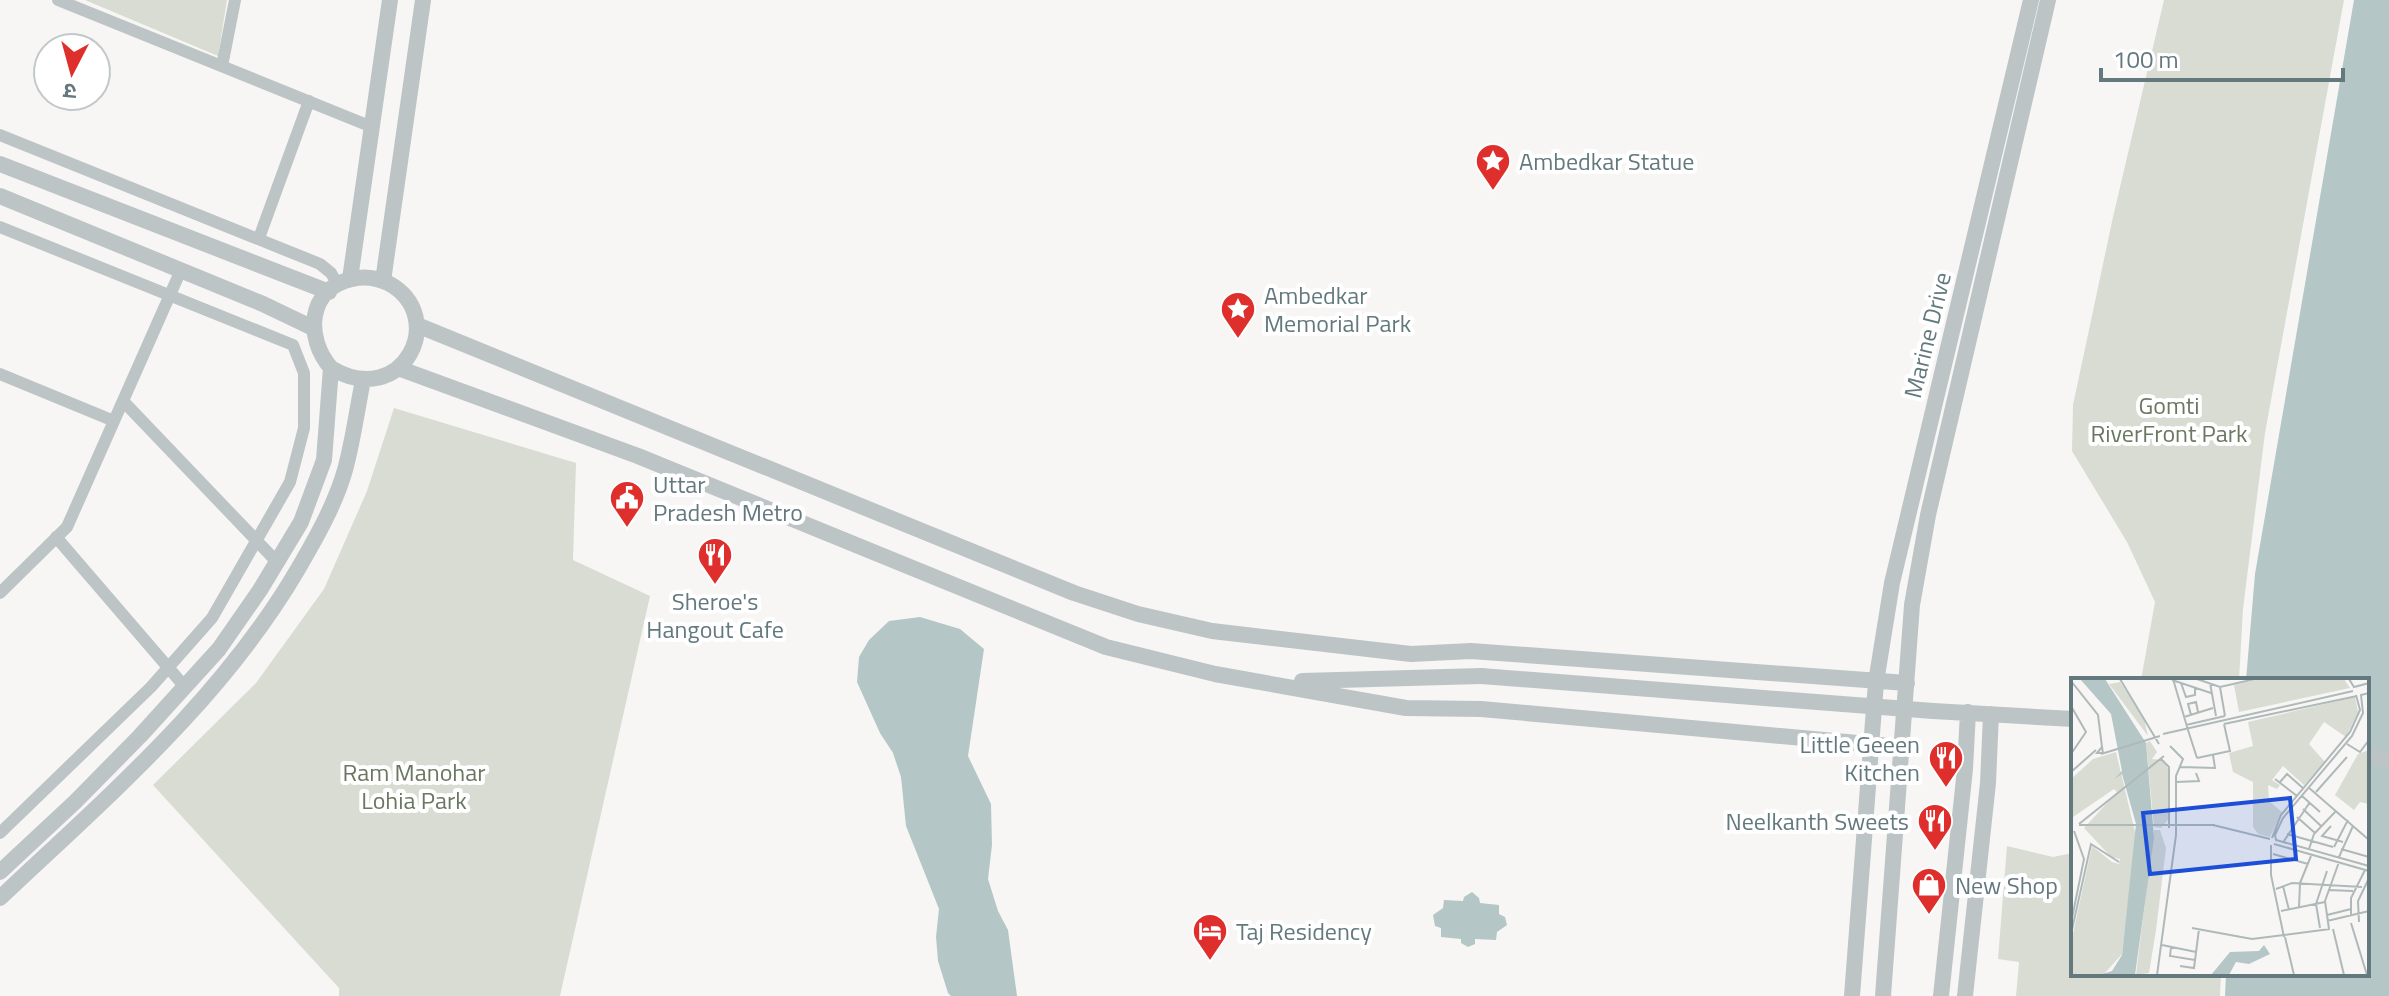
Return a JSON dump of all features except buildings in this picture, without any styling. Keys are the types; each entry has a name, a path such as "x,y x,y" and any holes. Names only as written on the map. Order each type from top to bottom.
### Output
{"street":[{"path":"58,0 372,127"},
{"path":"222,66 235,0"},
{"path":"0,164 339,285 367,277 383,281 406,298 417,325 412,349 398,368 376,379 346,377 331,368 315,343 313,328 317,310 339,285 372,127 390,0"},
{"path":"383,281 423,0"},
{"name":"Marine Drive","path":"1852,996 1876,682 1892,583 2031,0"},
{"name":"Marine Drive","path":"1883,996 1912,605 1928,515 2048,0"},
{"path":"259,238 309,101"},
{"path":"0,135 320,264 339,285"},
{"path":"0,196 263,304 313,328"},
{"path":"0,227 293,345 304,373 304,428 290,482 212,618 168,667 0,833"},
{"path":"0,593 67,527 181,270"},
{"path":"417,325 1087,597 1138,614 1212,631 1411,654 1471,651 1907,683"},
{"path":"0,872 75,802 219,649 277,562 301,522 324,460 331,368"},
{"path":"398,368 638,456 1106,647 1215,674 1406,708 1481,709 1902,747"},
{"path":"0,374 114,421"},
{"path":"0,898 171,736 229,671 282,596 318,534 344,471 363,380"},
{"path":"123,401 277,562"},
{"path":"56,537 185,687"},
{"path":"1411,654 1481,676"},
{"path":"1254,681 1481,676 2071,719"},
{"path":"1941,996 1965,769 1968,712"},
{"path":"1965,996 1988,783 1991,714"},
{"path":"2369,756 2389,760"}],"green space":[{"path":"85,0 227,0 218,56"},
{"name":"Gomti RiverFront Park","path":"2164,0 2344,0 2265,433 2243,609 2239,678 2141,678 2155,602 2127,542 2072,451 2073,405"},
{"name":"Ram Manohar Lohia Park","path":"394,408 576,463 573,560 650,596 560,996 339,996 339,988 153,785 256,683 324,589 367,491"},
{"path":"2007,846 2053,857 2071,853 2071,976 2221,976 2220,996 2016,996 2019,962 1998,959"}],"shaded area":[{"path":"2354,0 2389,0 2389,996 2225,996 2226,976 2369,976 2369,678 2246,678 2255,574"},
{"path":"920,617 960,629 984,649 968,756 991,804 992,845 988,879 1008,930 1017,996 951,996 948,993 938,961 936,937 939,909 906,826 901,777 893,753 880,733 857,682 859,657 869,640 889,621"},
{"path":"1472,892 1480,903 1499,905 1499,914 1505,917 1507,925 1497,932 1496,940 1475,939 1475,944 1468,947 1461,943 1461,939 1441,937 1441,928 1435,926 1433,915 1443,908 1444,900 1463,901"}],"place":[{"name":"Ambedkar Statue","path":"1493,192"},
{"name":"Ambedkar Memorial Park","path":"1238,340"},
{"name":"Uttar Pradesh Metro","path":"627,529"},
{"name":"Sheroe's Hangout Cafe","path":"715,586"},
{"name":"Little Geeen Kitchen","path":"1946,789"},
{"name":"Neelkanth Sweets","path":"1935,852"},
{"name":"New Shop","path":"1929,916"},
{"name":"Taj Residency","path":"1210,962"}]}
